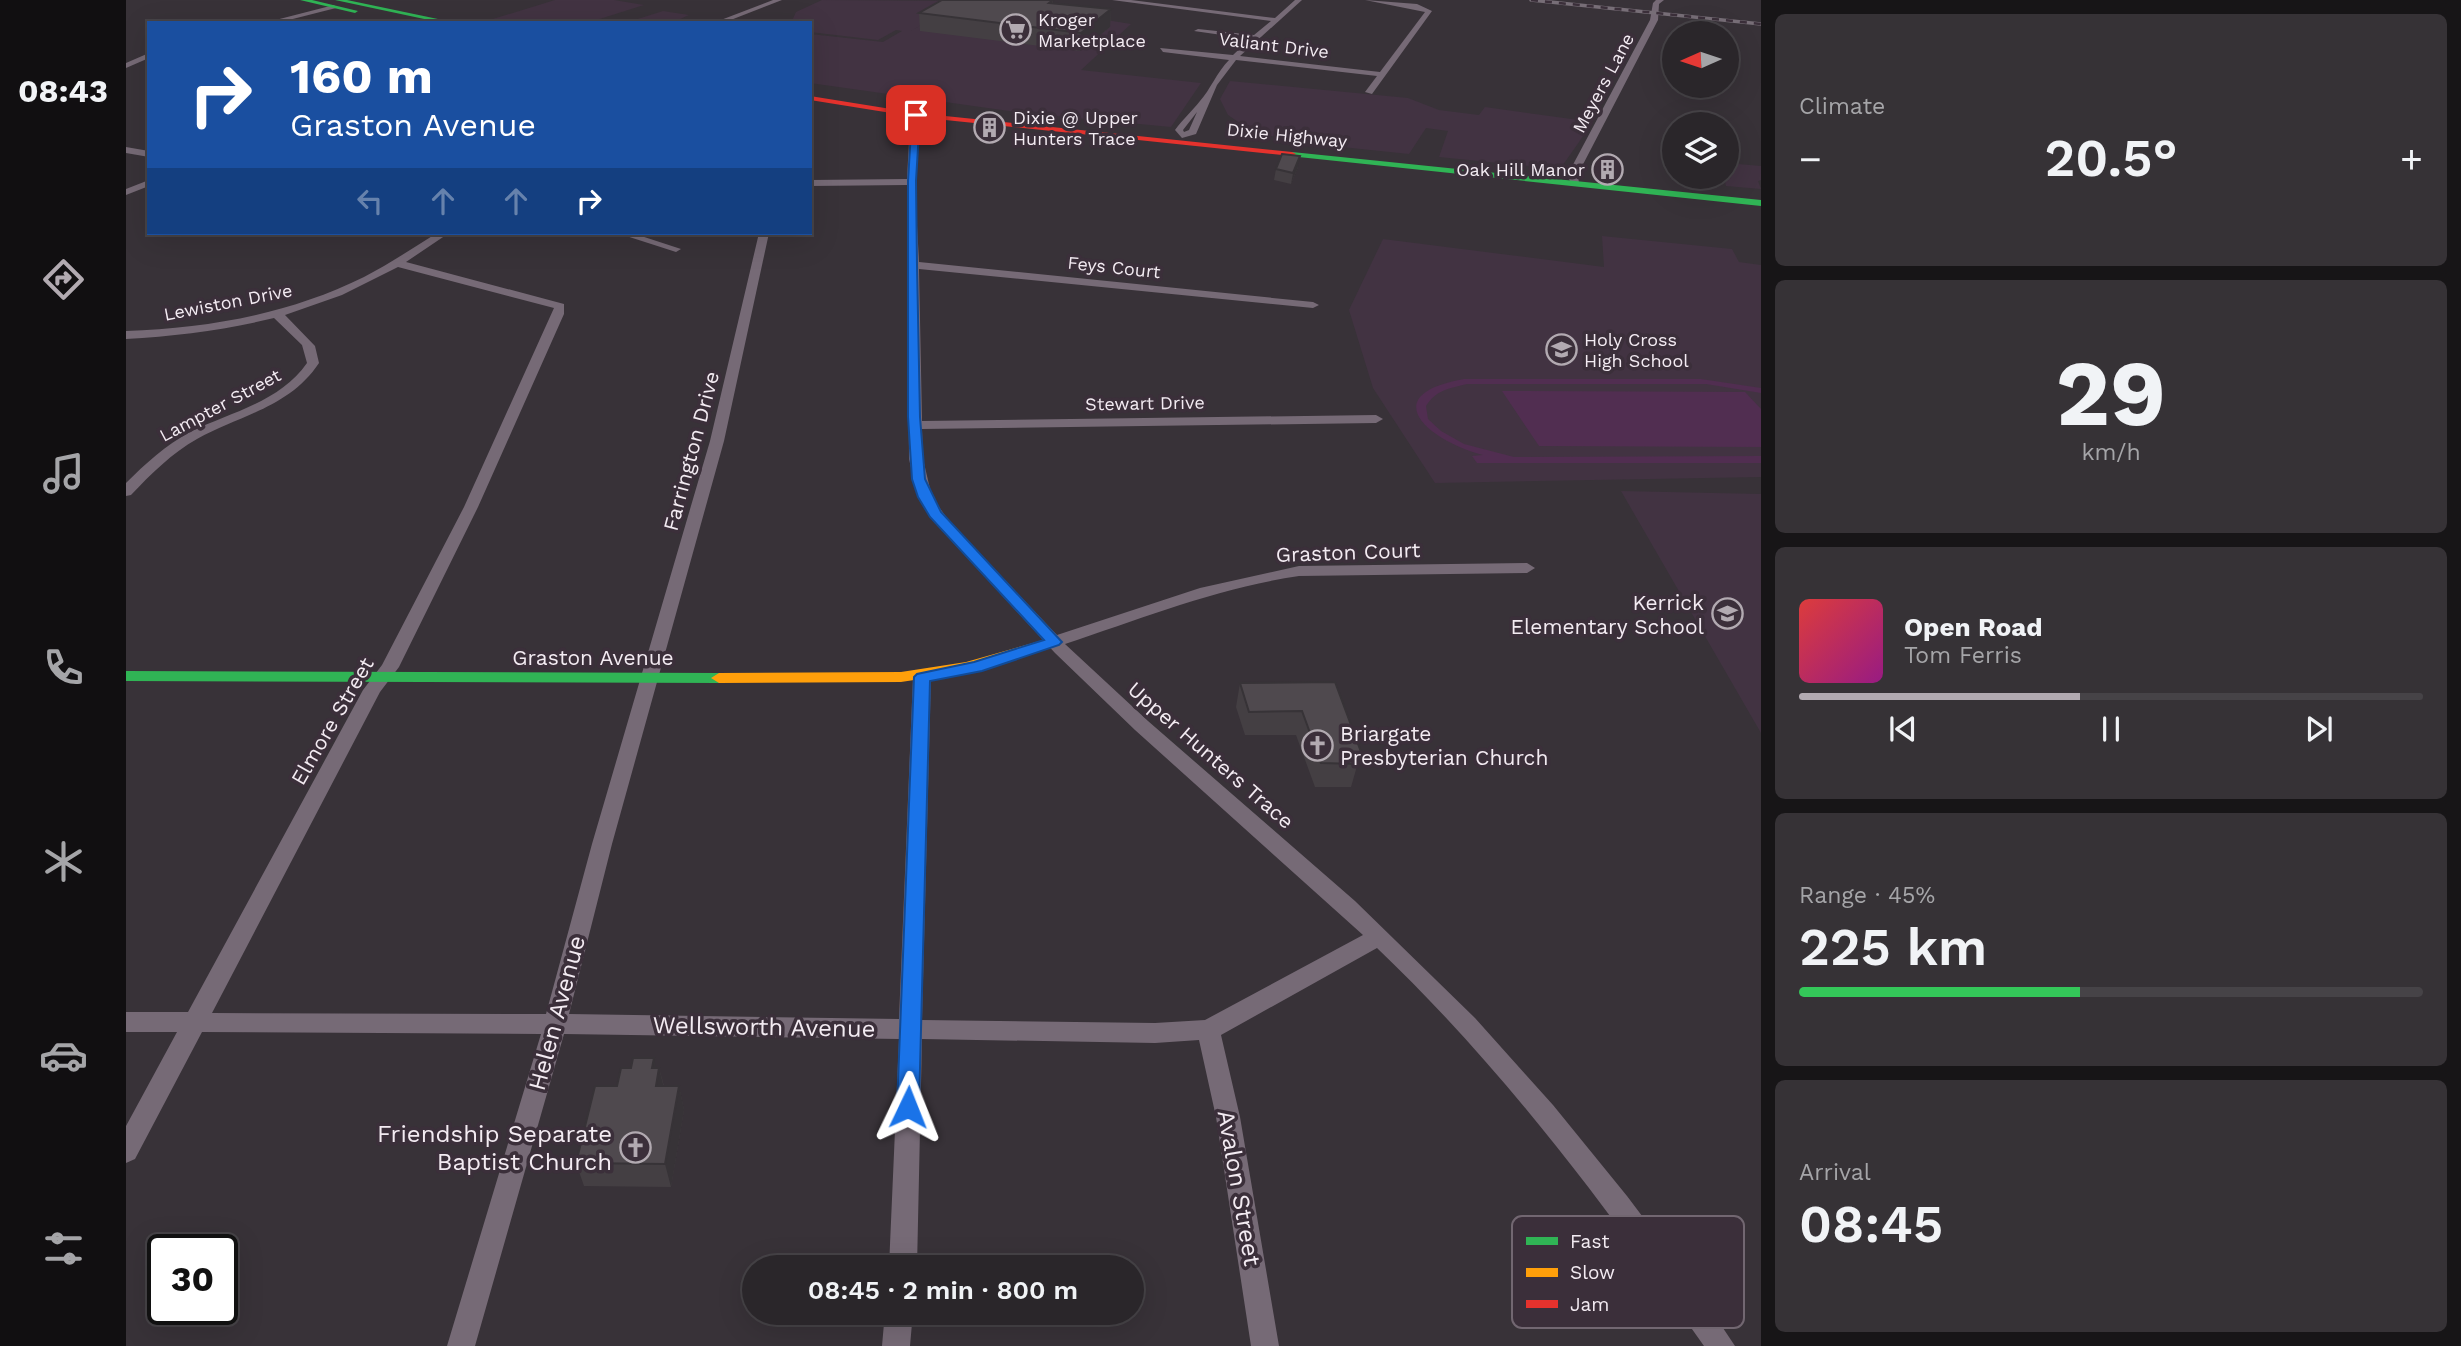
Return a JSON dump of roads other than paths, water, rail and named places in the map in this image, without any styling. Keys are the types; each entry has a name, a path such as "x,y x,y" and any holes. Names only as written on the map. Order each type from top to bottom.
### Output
{"main road":[{"path":"303,0 366,5 444,21"},
{"path":"336,3 408,21"},
{"name":"Dixie Highway","path":"812,90 917,111 1182,135 1761,203"},
{"name":"Dixie Highway","path":"812,98 1126,138 1761,194"},
{"path":"1126,138 1166,140 1182,135"},
{"name":"Graston Avenue","path":"126,676 922,677 988,664 1054,642"}],"street":[{"path":"721,21 779,0"},
{"path":"1115,0 1278,20"},
{"path":"1182,135 1193,132 1216,79 1299,0"},
{"path":"1368,0 1427,8 1428,13 1369,92"},
{"name":"Meyers Lane","path":"1574,179 1654,20 1656,3 1661,0"},
{"path":"274,21 336,3"},
{"path":"1198,31 1258,38"},
{"name":"Valiant Drive","path":"1163,50 1381,74"},
{"path":"126,66 147,56"},
{"name":"Upper Hunters Trace","path":"917,111 912,181 915,425 917,469 929,504 1054,642 1100,688 1426,982 1509,1072 1624,1216"},
{"path":"126,150 147,154"},
{"path":"812,183 912,181"},
{"path":"126,192 147,184"},
{"name":"Lewiston Drive","path":"126,335 205,328 276,313 343,291 441,235"},
{"path":"629,235 676,249"},
{"name":"Farrington Drive","path":"649,678 717,441 764,235"},
{"name":"Elmore Street","path":"126,1151 372,690 390,667 471,507 560,306 396,263"},
{"name":"Feys Court","path":"912,265 1313,304"},
{"name":"Lampter Street","path":"126,492 150,466 172,448 267,402 304,377 313,363 311,349 276,313"},
{"name":"Stewart Drive","path":"915,425 1376,419"},
{"name":"Graston Court","path":"1054,642 1233,584 1277,574 1299,571 1527,568"},
{"path":"903,1255 922,677"},
{"name":"Helen Avenue","path":"460,1346 555,1024 649,678"},
{"name":"Wellsworth Avenue","path":"126,1023 555,1024 1155,1032 1208,1030 1378,937"},
{"name":"Avalon Street","path":"1208,1030 1228,1117 1265,1346"},
{"path":"896,1346 898,1325"},
{"name":"Upper Hunters Trace","path":"1708,1328 1721,1346"}],"railway":[{"path":"1531,0 1761,24"}],"place":[{"name":"Kroger Marketplace","path":"1015,29"},
{"name":"Dixie @ Upper Hunters Trace","path":"990,127"},
{"name":"Oak Hill Manor","path":"1608,169"},
{"name":"Holy Cross High School","path":"1561,349"},
{"name":"Kerrick Elementary School","path":"1727,614"},
{"name":"Briargate Presbyterian Church","path":"1317,745"},
{"name":"Friendship Separate Baptist Church","path":"635,1148"}]}
